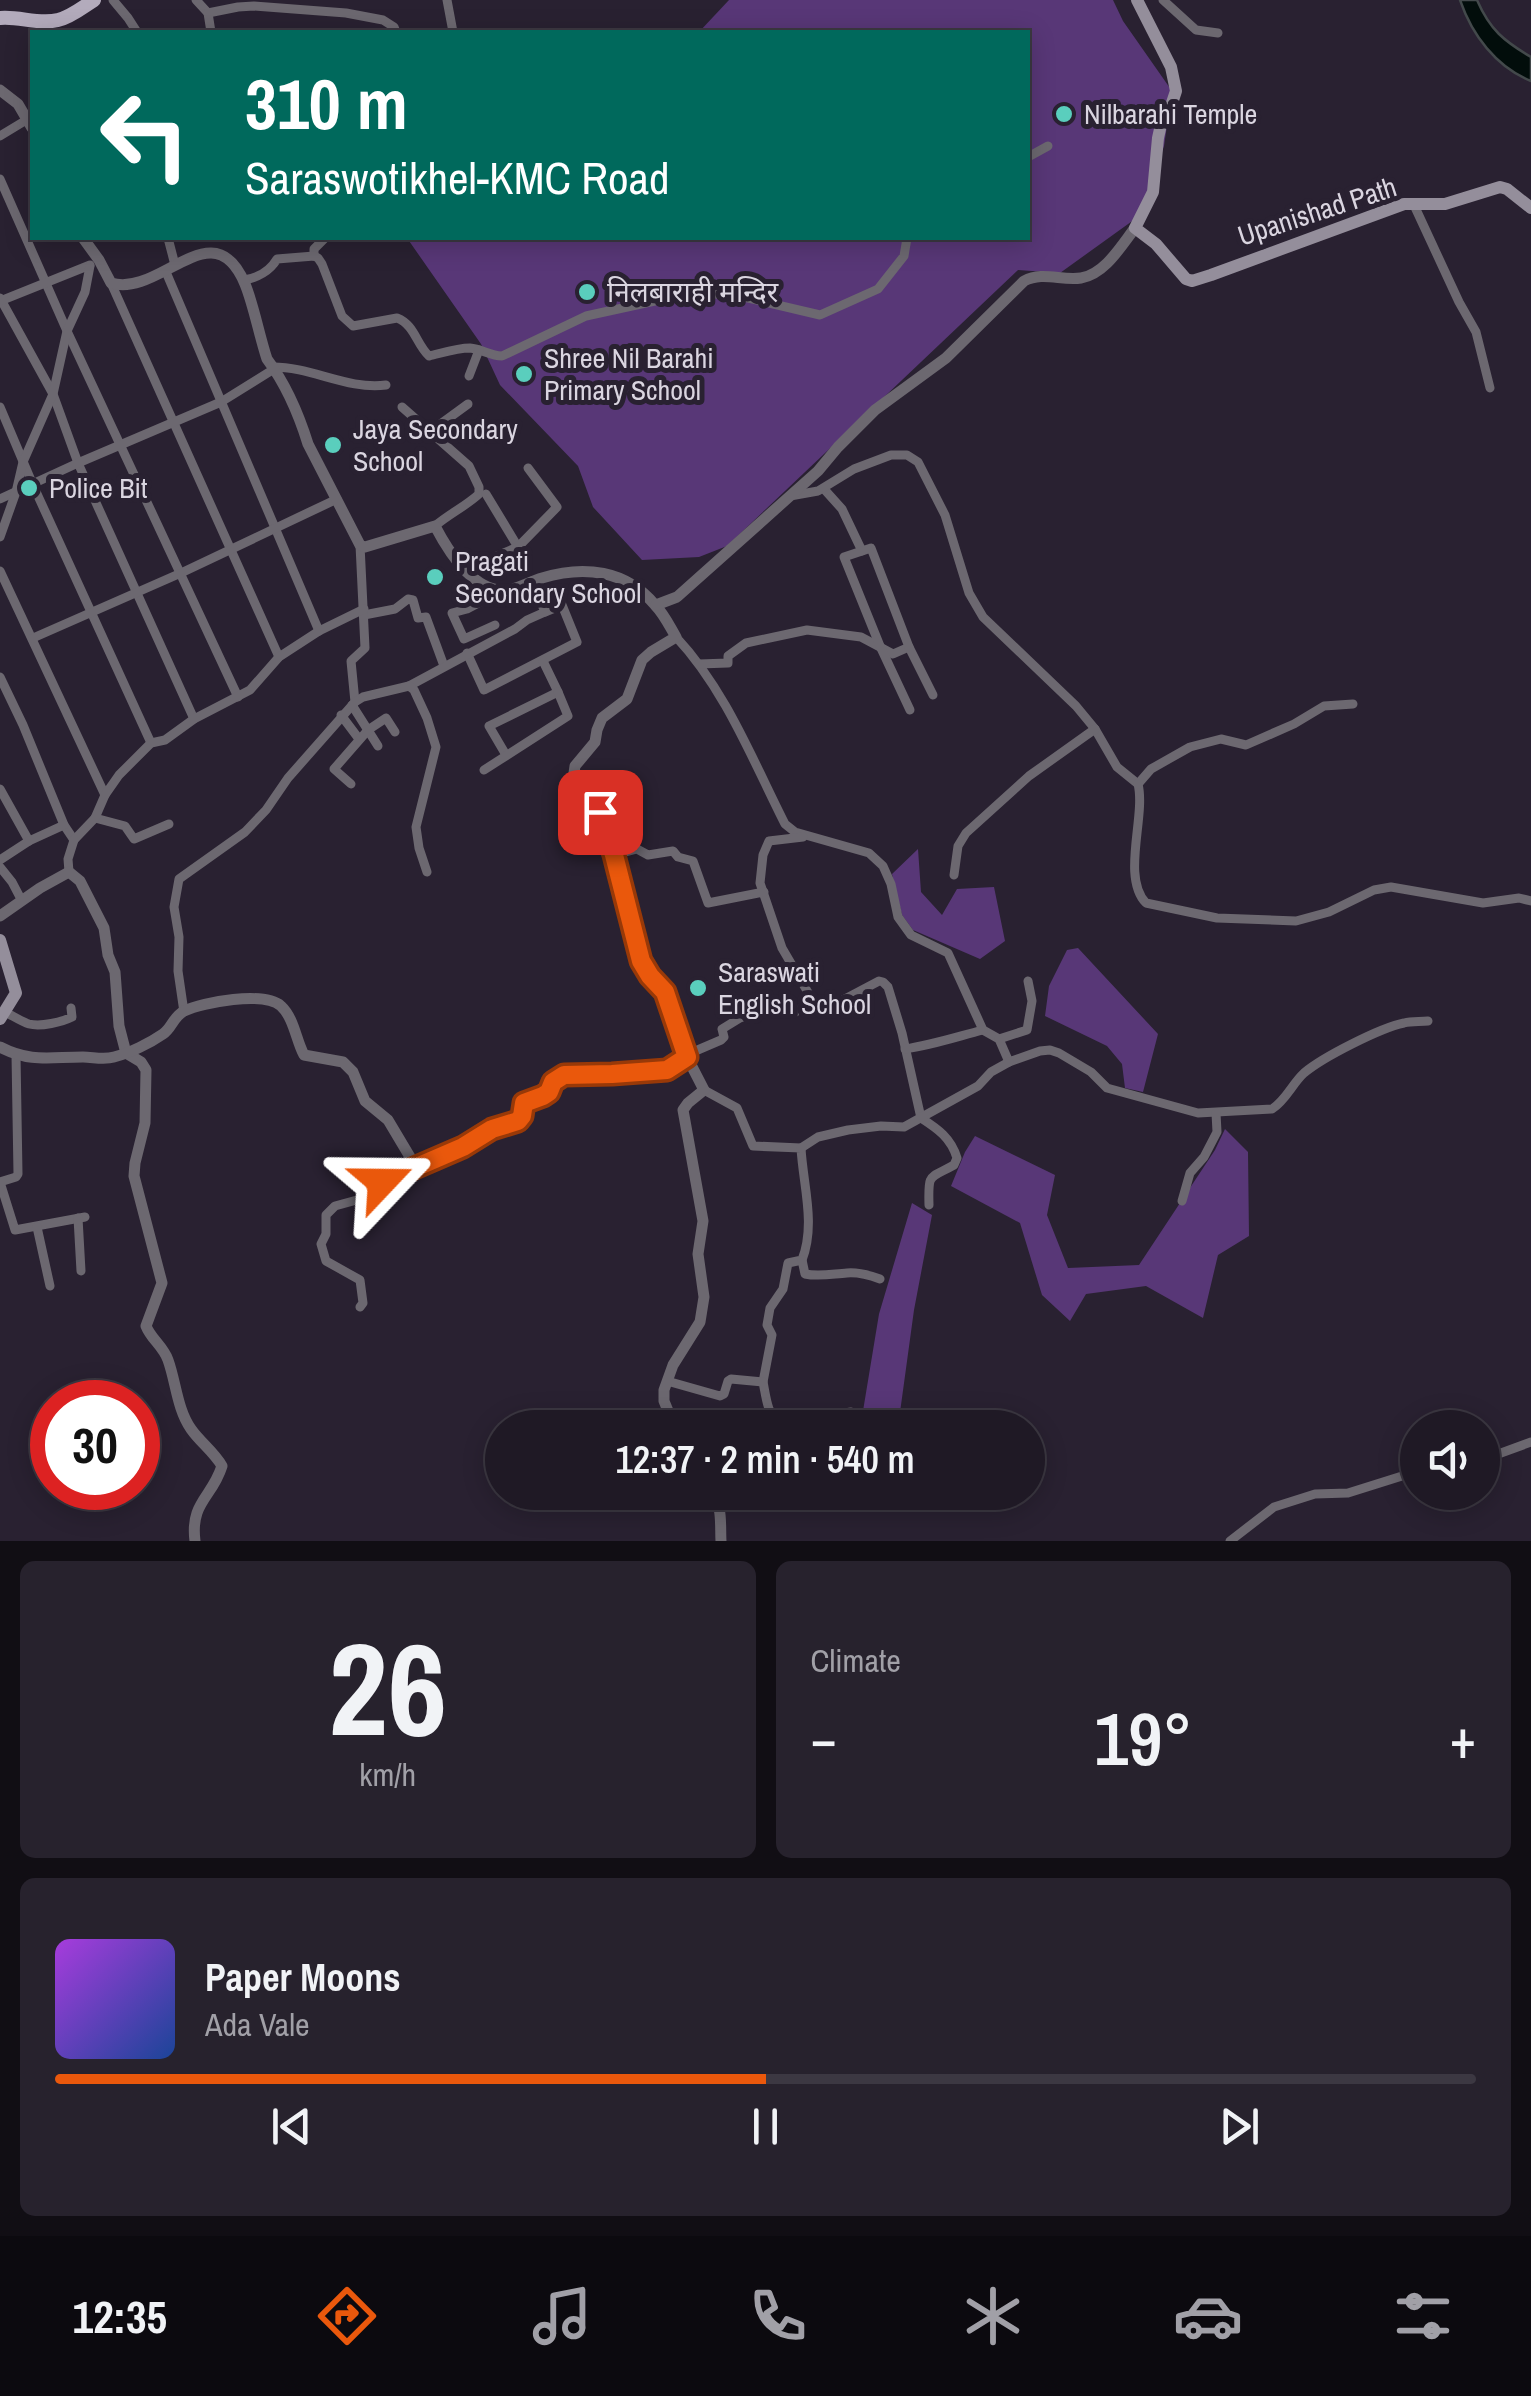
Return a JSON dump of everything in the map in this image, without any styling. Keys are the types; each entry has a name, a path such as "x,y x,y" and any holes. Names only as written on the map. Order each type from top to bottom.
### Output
{"main road":[{"path":"0,18 54,21 94,0"},
{"path":"1134,228 1153,192 1162,120 1176,91 1171,67 1137,0"},
{"name":"Upanishad Path","path":"1134,228 1156,244 1179,274 1192,281 1404,204 1445,204 1500,187 1531,208"},
{"path":"0,940 16,994 3,1015"}],"street":[{"path":"113,0 135,30"},
{"path":"196,0 208,13 210,30"},
{"path":"447,0 452,30"},
{"path":"1163,0 1196,30 1218,33"},
{"path":"208,13 254,6 346,14 383,20 395,30"},
{"path":"0,90 18,104 30,124 0,136"},
{"path":"1030,156 1048,146"},
{"path":"0,179 238,697"},
{"path":"1414,205 1476,332 1490,388"},
{"path":"656,605 677,598 818,470 875,410 946,358 1024,281 1035,276 1083,278 1116,254 1134,228"},
{"path":"85,240 95,263 111,283 278,657"},
{"path":"168,240 170,269 221,402 319,631"},
{"path":"314,256 314,248 323,240"},
{"path":"244,280 262,274 276,259 314,256 322,264 347,323 364,326 389,318 402,320 411,327 428,356 468,348 502,356 586,316 696,292 820,315 878,289 904,256 907,240"},
{"path":"111,283 139,284 196,254 208,252 220,254 244,280 267,359 360,545 365,648 352,661 354,703 378,746"},
{"path":"95,263 0,300 53,394 78,462 194,720"},
{"path":"0,537 23,462 53,394 67,331 95,263"},
{"path":"468,376 479,350"},
{"path":"0,499 221,402 274,368 290,367 362,386 386,385"},
{"path":"431,431 468,404"},
{"path":"0,407 151,743"},
{"path":"360,545 365,547 434,526 480,494 470,466 402,407"},
{"path":"790,496 824,488 854,469 890,455 907,455 918,462 945,515 969,594 983,617 1050,680 1094,728 1117,767 1138,784 1140,804 1134,852 1138,895 1146,903 1217,918 1296,921 1329,912 1374,890 1391,888 1482,903 1519,898 1531,901"},
{"path":"466,569 518,547 558,507 528,468"},
{"path":"824,488 842,509 862,551"},
{"path":"486,494 518,547"},
{"path":"33,638 337,500"},
{"path":"434,526 460,566 488,587 513,590 558,573 580,570 626,580 656,605 699,664 736,726 784,824 795,832 869,852 883,866 898,917 911,934 948,952 983,1030 999,1039 1009,1062"},
{"path":"910,710 844,557 871,548 909,647 933,695"},
{"path":"0,571 105,795"},
{"path":"532,581 545,612"},
{"path":"184,1012 174,907 180,879 245,832 354,703 363,697 408,686 468,653 516,629 527,620 562,605 577,642 484,690 468,653 452,611 486,599 488,587"},
{"path":"121,1055 116,972 108,955 104,928 80,882 69,872 68,859 74,840 96,818 119,775 151,743 165,740 250,690 278,657 319,631 364,612 395,608 413,600 418,618 426,617 444,666"},
{"path":"464,640 495,625"},
{"path":"699,664 728,664 728,656 746,643 807,630 860,637 893,654 909,647"},
{"path":"676,637 642,660 627,698 602,718 595,742 575,766 574,773 600,812 641,961 665,992 687,1056 704,1090 738,1108 753,1146 801,1148 818,1137 881,1126 904,1127 978,1086 991,1072 1040,1051 1059,1052 1091,1072 1107,1088 1198,1113 1272,1109 1316,1065 1381,1031 1405,1022 1428,1022"},
{"path":"484,770 568,716 542,661"},
{"path":"0,678 64,826 74,840"},
{"path":"408,686 414,690 427,718 436,748 416,827 426,872"},
{"path":"506,756 490,726 558,692"},
{"path":"1138,784 1151,769 1190,747 1221,738 1246,745 1324,706 1353,704"},
{"path":"342,715 360,740"},
{"path":"351,784 334,769 368,730 386,718 396,732"},
{"path":"954,875 958,846 966,833 1029,776 1094,728"},
{"path":"0,789 29,842"},
{"path":"96,818 125,826 134,839 169,824"},
{"path":"22,901 0,863 29,842 64,826"},
{"path":"806,835 769,841 763,855 760,880 782,948 812,1001 824,1009 879,981 888,987 920,1118 941,1130 957,1158 954,1165 931,1178 928,1205"},
{"path":"614,855 637,849 648,855 673,851 678,858 693,861 708,903 764,892"},
{"path":"0,916 69,872"},
{"path":"999,1039 1026,1030 1032,1001 1028,980"},
{"path":"121,1055 165,1033 184,1012 228,998 274,1002 289,1017 304,1055 343,1062 353,1072 365,1101 388,1120 416,1167"},
{"path":"794,1013 812,1001"},
{"path":"360,1308 360,1280 326,1261 322,1254 326,1214 335,1206 375,1195 382,1182 463,1147 492,1129 518,1121 524,1103 549,1092 558,1077 667,1070 721,1040 722,1029 740,1018 785,1004"},
{"path":"3,1015 40,1024 68,1020 71,1008"},
{"path":"904,1049 983,1030"},
{"path":"0,1047 16,1056 38,1060 121,1055 141,1062 147,1077 145,1123 134,1176 162,1283 147,1331 168,1358 191,1429 222,1466 197,1508 194,1541"},
{"path":"16,1056 18,1174 0,1182 15,1230 81,1218 82,1271"},
{"path":"668,1410 664,1402 667,1381 700,1322 704,1297 698,1254 703,1221 684,1110 704,1090"},
{"path":"1182,1201 1190,1173 1204,1158 1217,1132 1216,1113"},
{"path":"801,1148 808,1224 802,1260 805,1274 848,1272 880,1279"},
{"path":"37,1228 50,1286"},
{"path":"770,1410 764,1382 772,1335 767,1326 770,1308 783,1290 788,1263 802,1260"},
{"path":"667,1381 720,1396 731,1379 764,1382"},
{"path":"1500,1453 1531,1442"},
{"path":"1230,1541 1274,1507 1400,1476"},
{"path":"719,1510 722,1541"}],"shaded area":[{"path":"729,0 1113,0 1123,21 1172,91 1164,146 1142,214 1060,273 1018,270 727,546 699,557 642,560 593,507 578,466 500,385 481,344 408,240 1030,240 1030,30 701,30"},
{"path":"1460,0 1477,0 1499,34 1531,57 1531,81 1507,67 1487,48"},
{"path":"918,849 921,892 942,915 957,889 994,887 1005,941 980,959 913,930 902,915 892,874"},
{"path":"1078,948 1158,1034 1143,1092 1125,1088 1122,1064 1107,1046 1045,1016 1049,986 1067,950"},
{"path":"1225,1129 1248,1152 1249,1236 1218,1255 1203,1318 1146,1286 1086,1294 1070,1321 1042,1295 1020,1223 951,1186 975,1136 1055,1175 1047,1215 1068,1268 1139,1265"},
{"path":"912,1203 932,1215 900,1410 863,1410 879,1314"}],"place":[{"name":"Nilbarahi Temple","path":"1064,114"},
{"name":"निलबाराही मन्दिर","path":"587,292"},
{"name":"Shree Nil Barahi Primary School","path":"524,374"},
{"name":"Jaya Secondary School","path":"333,445"},
{"name":"Police Bit","path":"29,488"},
{"name":"Pragati Secondary School","path":"435,577"},
{"name":"Saraswati English School","path":"698,988"}],"route":[{"path":"382,1182 463,1147 492,1129 518,1121 524,1103 549,1092 558,1077 667,1070 687,1057 665,992 641,961 600,812"}]}
